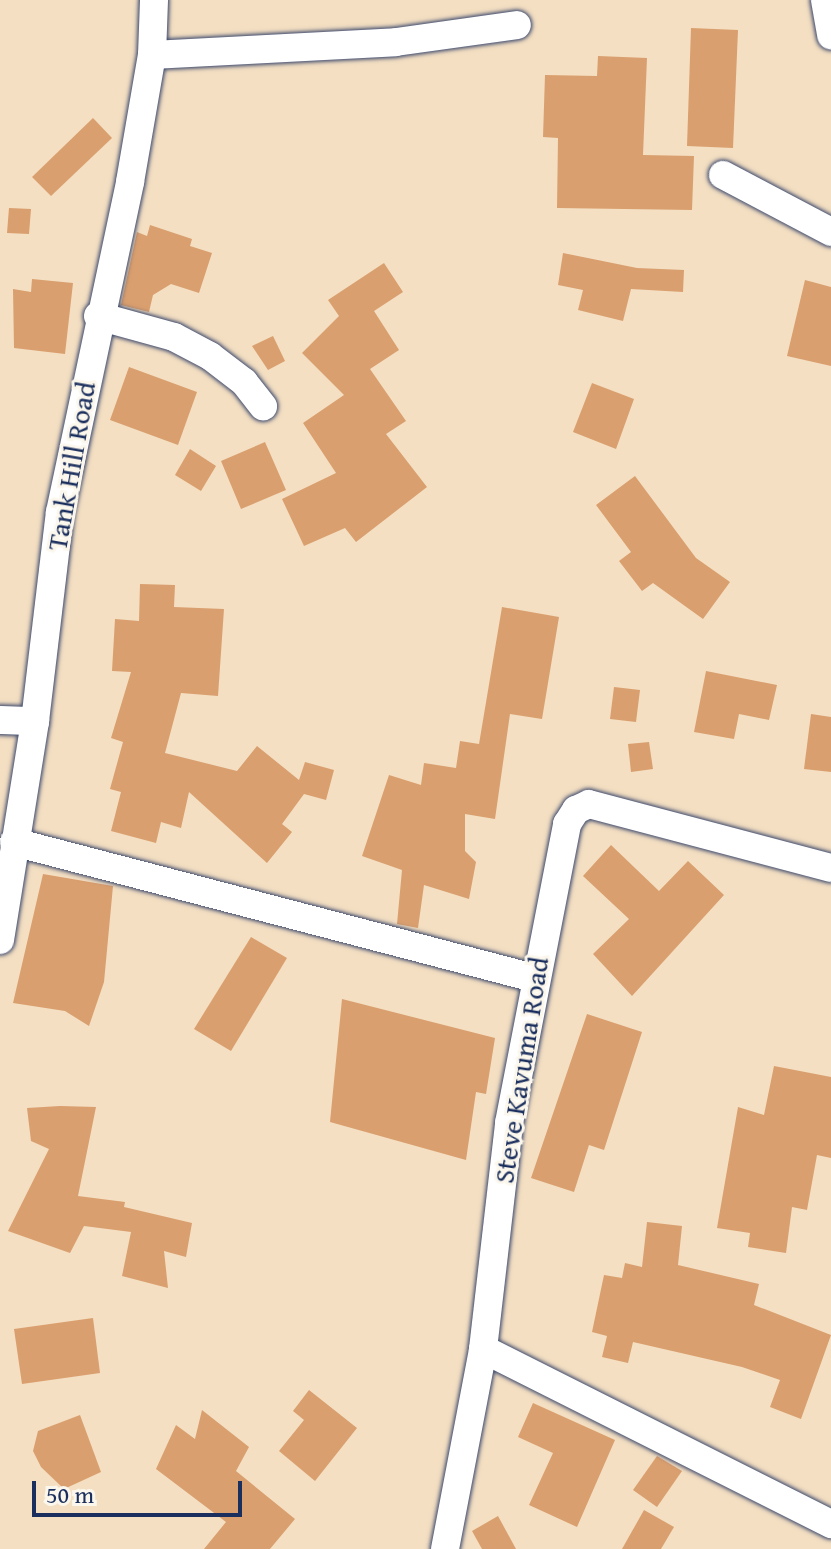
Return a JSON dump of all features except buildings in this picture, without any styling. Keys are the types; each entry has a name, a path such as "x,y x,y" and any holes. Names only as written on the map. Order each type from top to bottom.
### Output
{"street":[{"path":"825,0 831,35"},
{"name":"Tank Hill Road","path":"0,940 35,721 60,512 152,55 146,7"},
{"path":"152,55 396,42 517,25"},
{"path":"723,175 831,232"},
{"path":"98,316 159,332 198,350 244,382 263,406"},
{"path":"0,720 35,721"},
{"name":"Steve Kavuma Road","path":"445,1549 483,1349 509,1123 534,978 567,824 576,810 589,804 831,868"},
{"path":"14,842 534,978"},
{"path":"483,1349 831,1524"}]}
